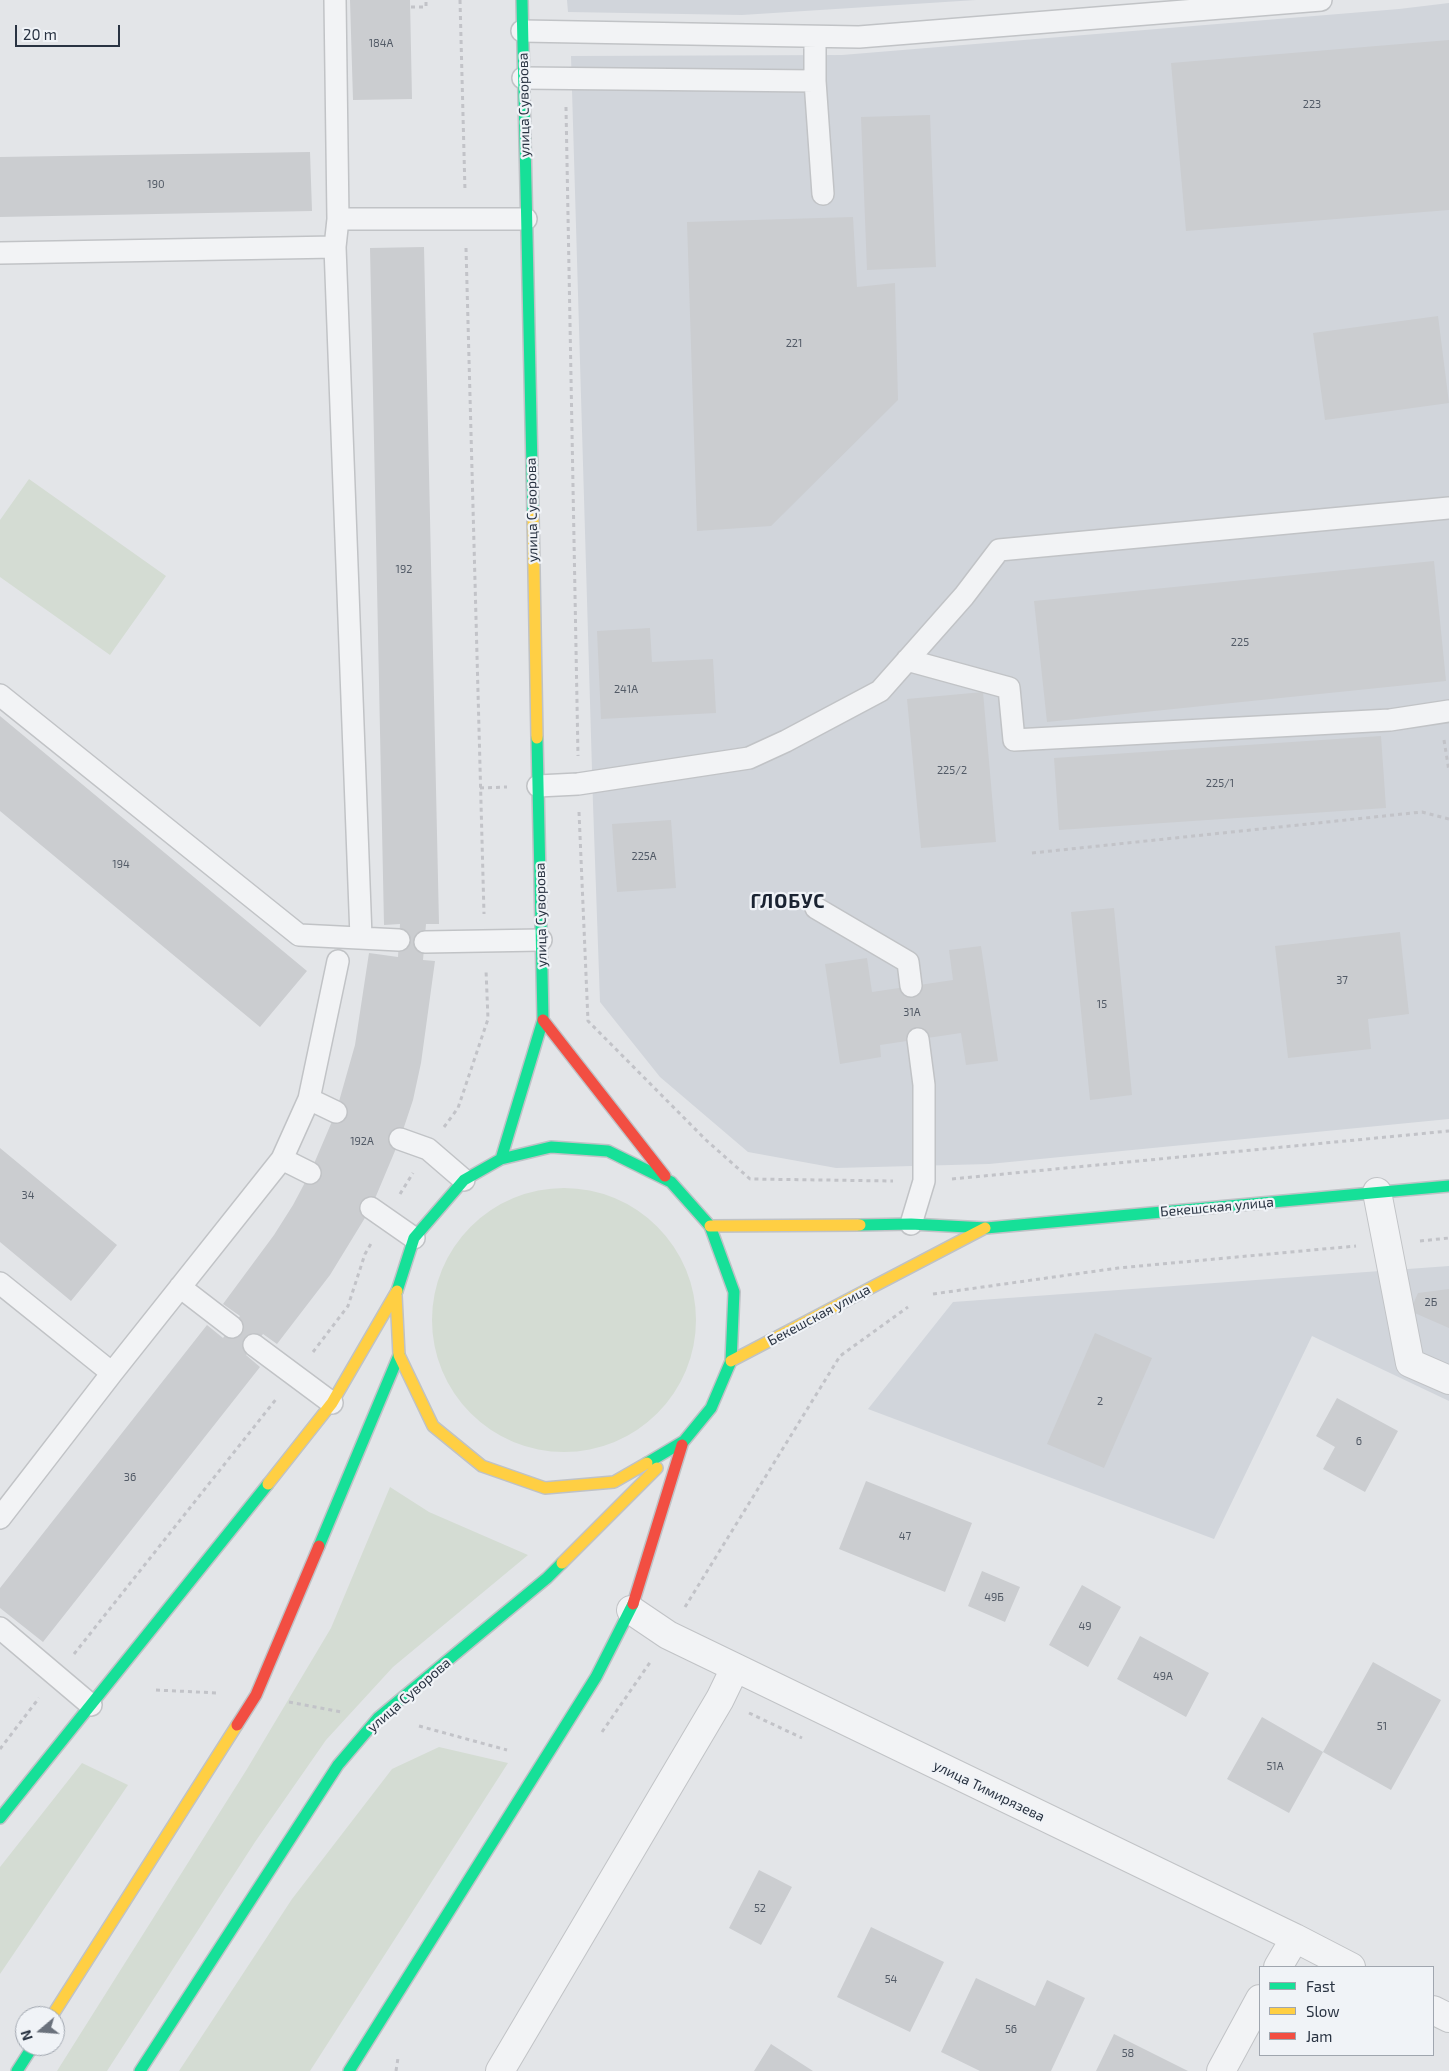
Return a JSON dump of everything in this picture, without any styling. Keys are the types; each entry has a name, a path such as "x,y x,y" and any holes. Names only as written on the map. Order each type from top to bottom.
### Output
{"main road":[{"name":"улица Суворова","path":"501,1159 543,1020 522,0"},
{"path":"396,1295 399,1355 433,1426 482,1466 545,1488 614,1482 684,1441 711,1408 731,1361 734,1292 710,1226 670,1182 543,1020"},
{"path":"0,1818 332,1403 396,1295 414,1238 464,1180 501,1159 551,1147 608,1151 670,1182"},
{"name":"Бекешская улица","path":"710,1226 911,1224 986,1228 1449,1186"},
{"name":"Бекешская улица","path":"731,1361 986,1228"},
{"path":"58,2006 256,1695 399,1355"},
{"name":"улица Суворова","path":"140,2071 338,1765 378,1718 548,1578 684,1441"},
{"path":"349,2071 596,1677 631,1610 684,1441"},
{"path":"17,2071 27,2056"}],"street":[{"path":"1377,1192 1410,1363 1449,1380"},
{"name":"улица Тимирязева","path":"631,1610 668,1635 1295,1938 1349,1966"},
{"path":"500,2071 720,1699 735,1668"},
{"path":"1279,1966 1295,1938"},
{"path":"1221,2071 1259,2001"},
{"path":"1434,2010 1449,2018"}],"lane":[{"path":"335,0 338,219 335,247 362,937"},
{"path":"522,32 815,38 859,37 1321,0"},
{"path":"815,38 815,81 823,194"},
{"path":"524,78 815,81"},
{"path":"338,219 526,220"},
{"path":"0,253 335,247"},
{"path":"538,786 578,784 748,758 786,741 880,691 964,596 999,550 1449,508"},
{"path":"907,660 1009,688 1014,740 1390,720 1449,711"},
{"path":"0,695 299,935 399,940"},
{"path":"816,908 908,962 911,986"},
{"path":"425,942 541,940"},
{"path":"0,1518 282,1159 309,1100 338,961"},
{"path":"911,1224 924,1181 924,1085 918,1039"},
{"path":"309,1100 336,1112"},
{"path":"400,1139 428,1149 464,1180"},
{"path":"282,1159 310,1173"},
{"path":"371,1208 414,1238"},
{"path":"0,1283 112,1373"},
{"path":"180,1287 232,1327"},
{"path":"254,1344 332,1403"},
{"path":"0,1628 91,1705"}],"path":[{"path":"411,7 426,7 426,0"},
{"path":"568,170 578,784 588,1021 706,1140 750,1179 924,1181 1449,1131"},
{"path":"1032,853 1422,812 1449,820"},
{"path":"926,1295 1118,1268 1449,1238"},
{"path":"601,1734 668,1635 840,1356 910,1306"},
{"path":"156,1690 256,1695"},
{"path":"433,1728 507,1750"},
{"path":"396,2071 398,2058"}],"shaded area":[{"path":"567,0 976,0 742,15 568,12"},
{"path":"1449,3 1449,1119 989,1164 836,1168 748,1152 660,1077 600,1002 571,56 842,55 1399,9"},
{"path":"29,479 166,576 110,655 0,577 0,520"},
{"path":"577,1188 590,1190 626,1203 648,1218 666,1236 686,1269 694,1294 696,1320 694,1346 681,1382 666,1404 648,1422 626,1437 590,1450 551,1452 538,1450 502,1437 480,1422 462,1404 447,1382 434,1346 432,1307 434,1294 447,1258 462,1236 480,1218 502,1203 538,1190"},
{"path":"1449,1266 1449,1401 1312,1336 1214,1539 868,1409 953,1302"},
{"path":"390,1487 429,1512 528,1555 393,1667 326,1740 255,1842 107,2071 57,2071 247,1769 331,1628"},
{"path":"439,1747 508,1763 310,2071 179,2071 292,1899 392,1769"},
{"path":"82,1763 128,1785 0,1974 0,1867"}],"building":[{"path":"350,0 410,0 412,99 353,100"},
{"path":"1449,40 1449,210 1186,231 1171,63"},
{"path":"930,115 936,267 867,270 861,117"},
{"path":"310,152 312,211 0,217 0,157"},
{"path":"853,217 857,287 895,283 898,400 771,526 697,531 687,222"},
{"path":"424,247 439,924 426,924 423,960 435,961 421,1063 413,1100 400,1139 371,1208 330,1275 277,1344 263,1334 246,1355 260,1367 43,1642 0,1608 0,1588 207,1325 223,1338 240,1316 223,1304 274,1235 293,1205 310,1173 336,1112 355,1045 369,953 398,957 400,924 384,925 370,248"},
{"path":"1438,316 1449,403 1325,420 1313,333"},
{"path":"1434,561 1446,681 1047,722 1034,601"},
{"path":"650,628 652,662 713,659 716,713 601,719 597,631"},
{"path":"983,692 996,842 921,848 907,699"},
{"path":"0,716 307,971 260,1027 0,811"},
{"path":"1381,736 1386,808 1059,830 1054,758"},
{"path":"671,820 676,888 617,892 612,824"},
{"path":"1114,908 1132,1095 1090,1100 1071,912"},
{"path":"1400,932 1409,1014 1368,1019 1371,1049 1288,1058 1275,946"},
{"path":"981,946 998,1061 966,1065 961,1033 880,1045 881,1057 840,1064 825,964 867,958 872,992 953,980 949,950"},
{"path":"0,1148 117,1245 71,1301 0,1242"},
{"path":"1449,1289 1449,1328 1410,1311 1418,1293"},
{"path":"1095,1333 1152,1358 1104,1468 1047,1444"},
{"path":"1337,1398 1398,1431 1365,1492 1323,1469 1335,1447 1316,1436"},
{"path":"866,1481 972,1523 945,1592 839,1549"},
{"path":"982,1571 1020,1587 1005,1622 968,1606"},
{"path":"1082,1585 1121,1607 1088,1667 1049,1645"},
{"path":"1140,1636 1209,1673 1186,1717 1117,1679"},
{"path":"1373,1662 1441,1700 1391,1790 1323,1752"},
{"path":"1262,1717 1323,1752 1289,1813 1227,1779"},
{"path":"759,1870 792,1887 761,1945 729,1928"},
{"path":"871,1927 944,1962 910,2032 837,1997"},
{"path":"976,1978 1035,2006 1047,1980 1085,1998 1051,2071 980,2071 941,2052"},
{"path":"1114,2034 1188,2071 1096,2071"},
{"path":"771,2044 813,2071 754,2071"}],"traffic: fast":[{"path":"522,0 533,516"},
{"path":"501,1159 543,1020 537,738"},
{"path":"397,1291 414,1238 464,1180 501,1159 551,1147 608,1151 671,1182 710,1226 734,1292 731,1361 711,1408 684,1441 647,1463"},
{"path":"860,1225 911,1224 986,1228 1449,1186"},
{"path":"319,1546 399,1355"},
{"path":"0,1818 268,1484"},
{"path":"140,2071 338,1765 378,1718 547,1578 562,1563"},
{"path":"349,2071 596,1677 633,1604"},
{"path":"17,2071 27,2056"}],"traffic: slow":[{"path":"533,516 537,738"},
{"path":"710,1226 860,1225"},
{"path":"731,1361 985,1228"},
{"path":"268,1484 332,1403 397,1291"},
{"path":"396,1295 399,1355 433,1426 482,1466 545,1488 614,1482 647,1463"},
{"path":"562,1563 657,1468"},
{"path":"58,2006 237,1725"}],"traffic: jam":[{"path":"543,1020 665,1176"},
{"path":"633,1604 682,1445"},
{"path":"237,1725 256,1695 319,1546"}],"district":[{"name":"ГЛОБУС","path":"788,902"}]}
